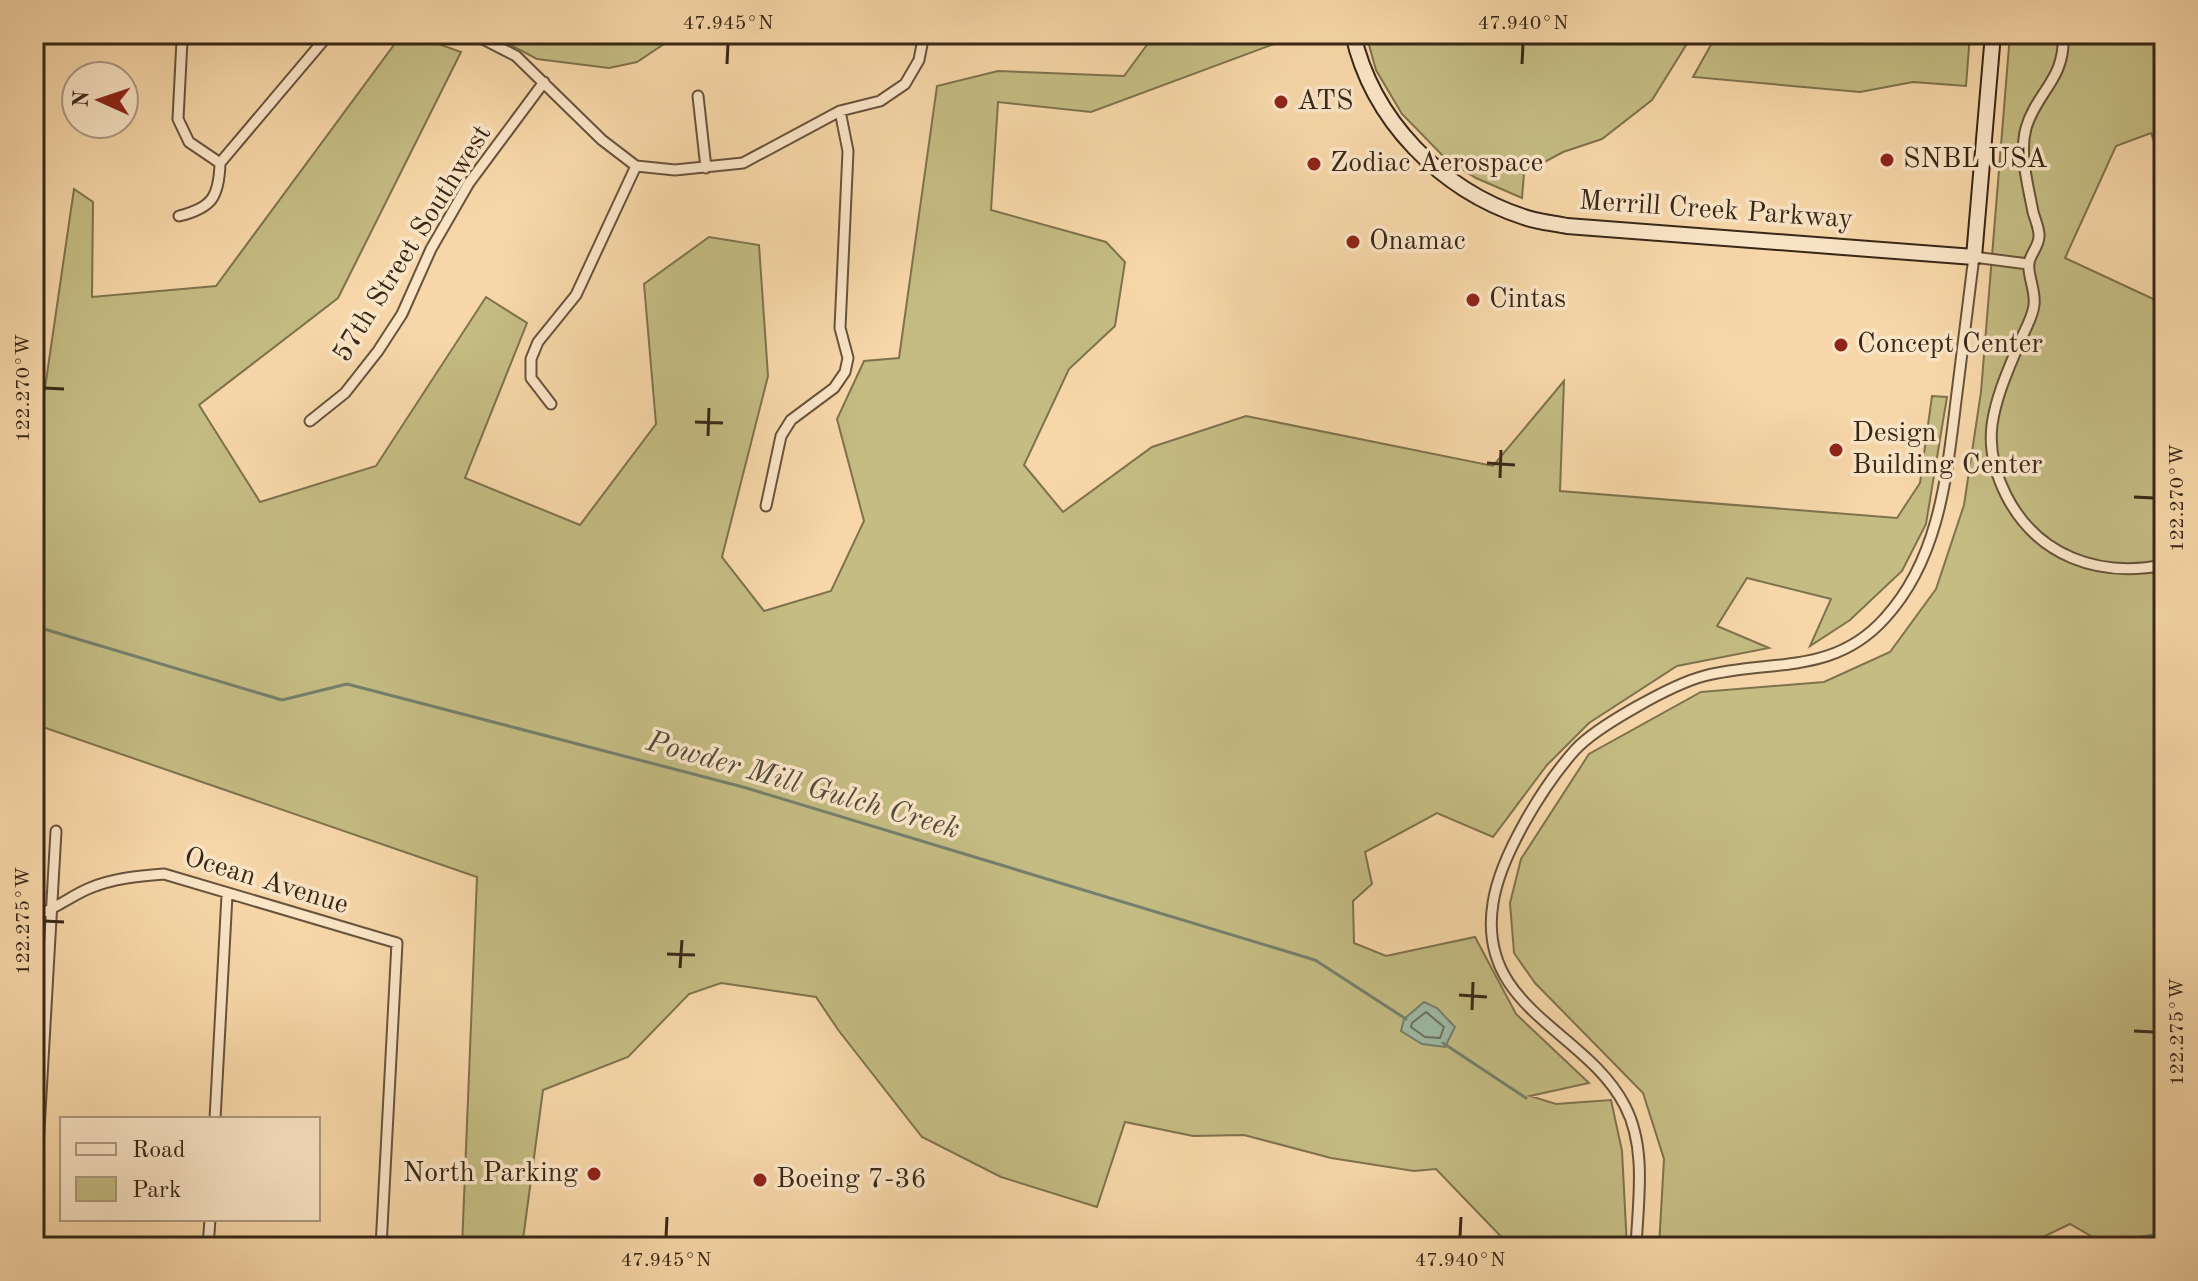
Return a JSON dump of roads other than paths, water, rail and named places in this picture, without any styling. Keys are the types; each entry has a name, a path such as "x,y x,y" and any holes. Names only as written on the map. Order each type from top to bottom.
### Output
{"street":[{"path":"179,34 182,40 178,119 189,142 220,163"},
{"path":"179,216 200,211 210,202 219,186 220,163 329,34"},
{"path":"473,34 516,56 602,140 636,166 675,170 743,163 840,111 880,101 905,84 919,60 924,34"},
{"name":"Merrill Creek Parkway","path":"1353,34 1369,83 1382,107 1421,155 1478,196 1527,218 1567,226 1974,257"},
{"path":"1636,1247 1639,1157 1627,1109 1599,1070 1523,1004 1511,988 1496,958 1491,931 1496,887 1519,834 1561,769 1590,736 1650,701 1700,677 1805,664 1855,645 1887,616 1926,555 1938,519 1952,433 1974,257 1993,34"},
{"path":"2063,34 2059,70 2027,124 2023,145 2040,237 2028,264 2035,288 2034,307 2001,389 1992,425 1992,453 2000,483 2019,519 2055,551 2079,562 2108,568 2164,565"},
{"name":"57th Street Southwest","path":"310,421 345,393 378,351 402,314 431,249 469,183 544,82"},
{"path":"698,96 706,168"},
{"path":"766,506 781,436 791,420 834,388 845,372 848,358 840,328 848,151 840,111"},
{"path":"551,404 531,378 531,359 538,342 576,295 636,166"},
{"path":"1974,257 2028,264"},
{"path":"34,1218 56,831"},
{"name":"Ocean Avenue","path":"34,916 50,911 89,888 129,876 164,874 397,943 381,1247"},
{"path":"215,1117 227,895"},
{"path":"208,1247 210,1221"}],"water":[{"path":"1424,1002 1437,1008 1455,1027 1445,1047 1422,1044 1401,1031 1404,1019"},
{"path":"2164,1233 2164,1247 2094,1247 2103,1243"}],"waterway":[{"name":"Powder Mill Gulch Creek","path":"34,626 282,700 347,684 743,787 1315,960 1406,1019"},
{"name":"Powder Mill Gulch Creek","path":"1443,1043 1526,1098"}],"place":[{"name":"ATS","path":"1281,102"},
{"name":"SNBL USA","path":"1887,160"},
{"name":"Zodiac Aerospace","path":"1314,164"},
{"name":"Onamac","path":"1353,242"},
{"name":"Cintas","path":"1473,300"},
{"name":"Concept Center","path":"1841,345"},
{"name":"Design Building Center","path":"1836,450"},
{"name":"North Parking","path":"594,1174"},
{"name":"Boeing 7-36","path":"760,1180"}]}
